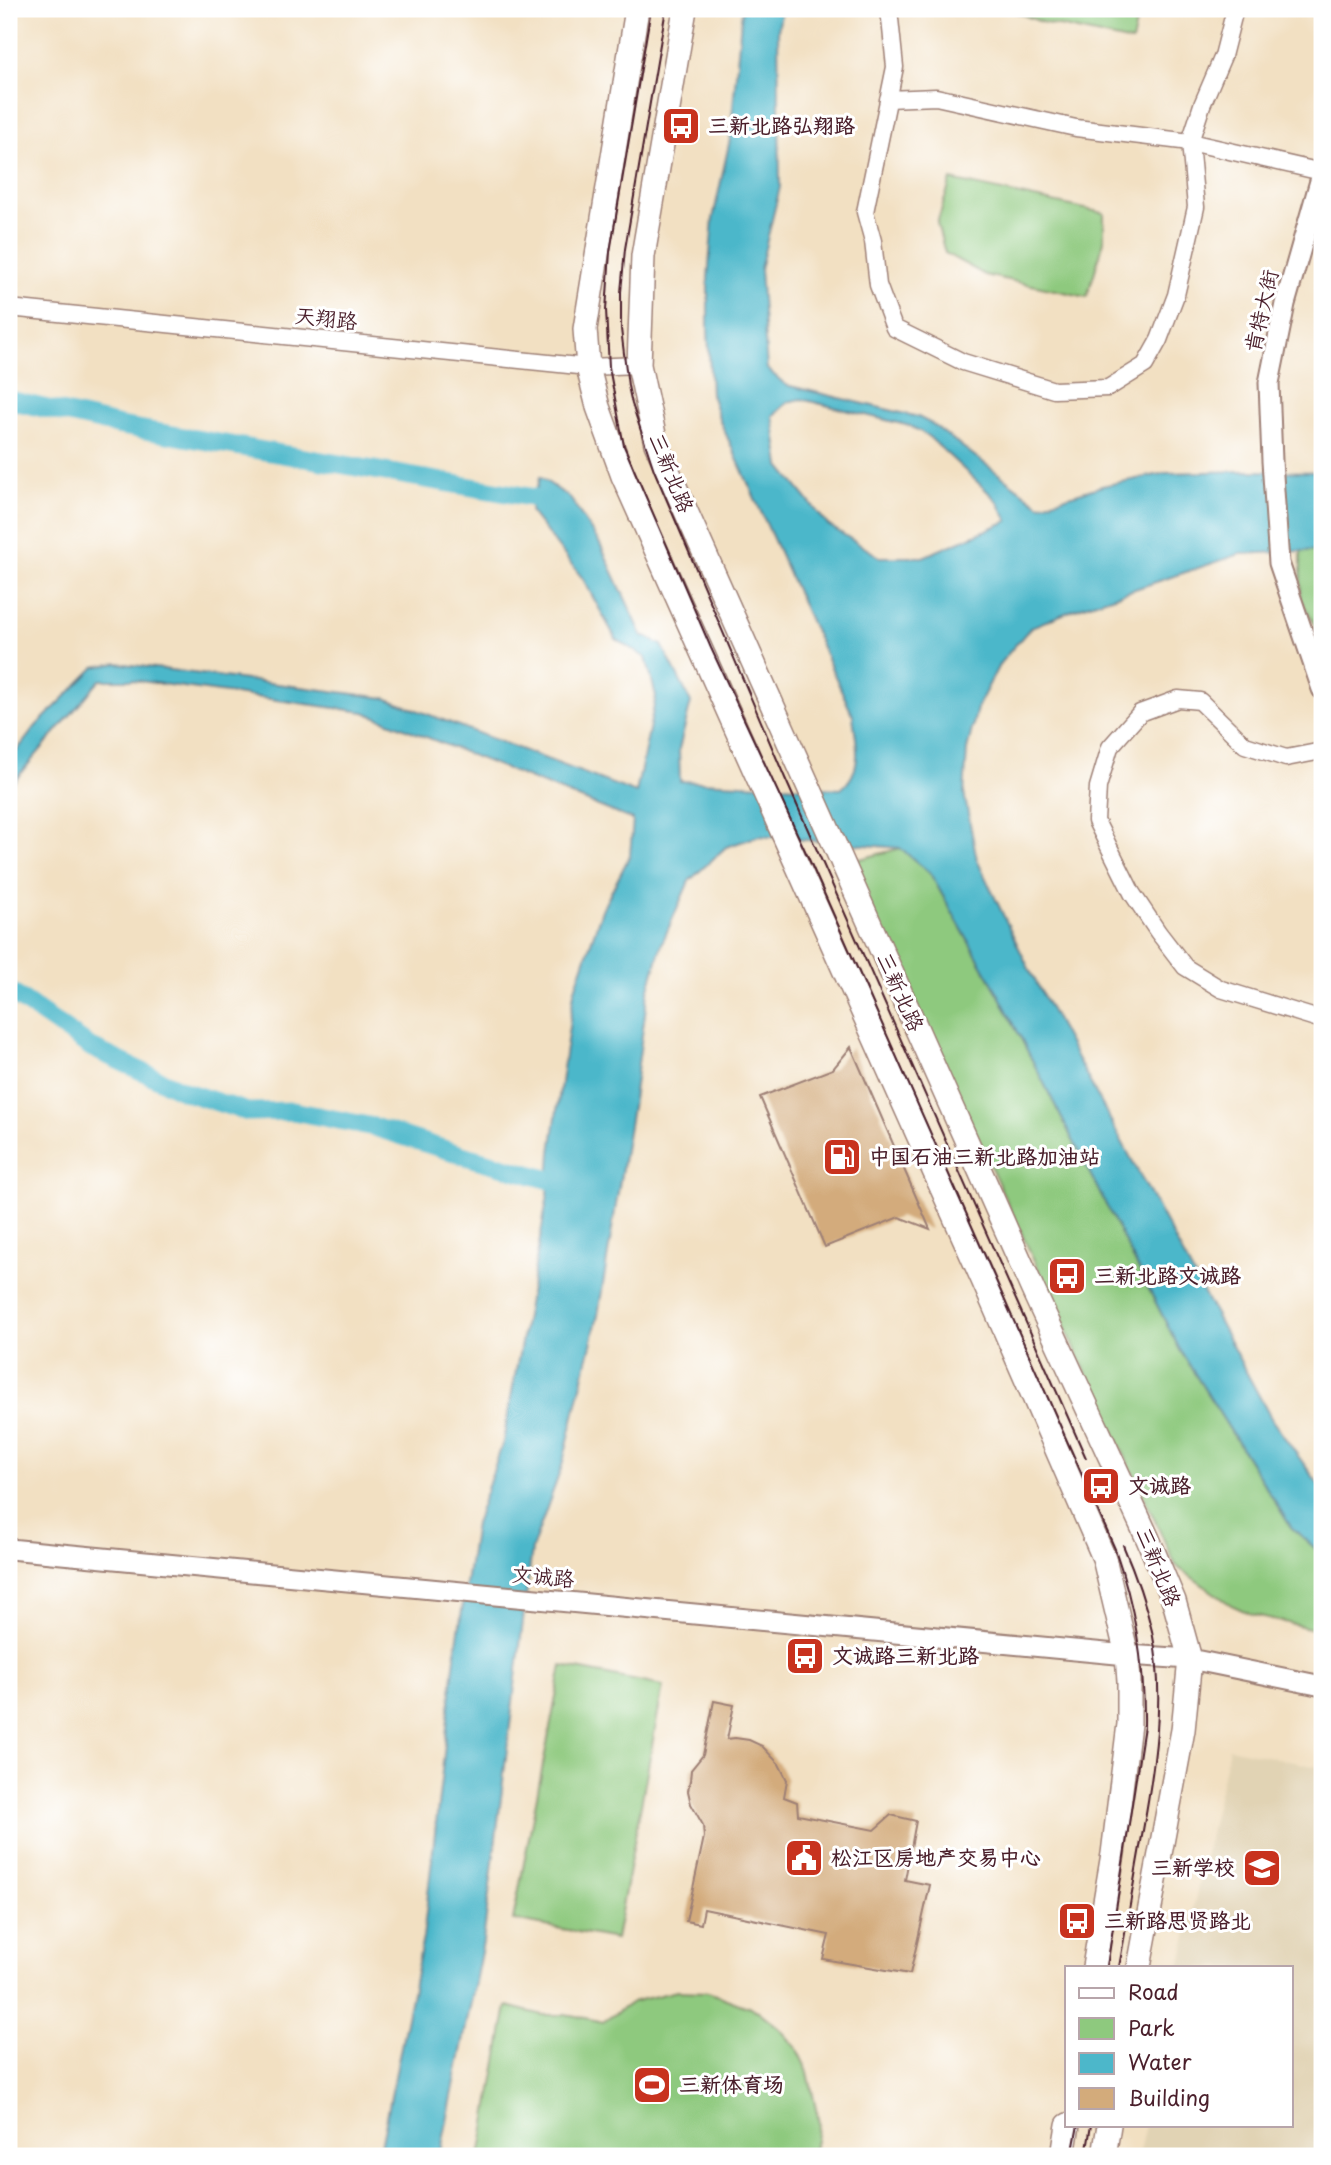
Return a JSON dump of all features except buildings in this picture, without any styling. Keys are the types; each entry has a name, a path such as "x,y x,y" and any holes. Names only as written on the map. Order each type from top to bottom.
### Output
{"main road":[{"name":"三新北路","path":"637,9 586,329 588,368 598,407 623,476 1104,1558 1127,1655 1129,1724 1113,1854 1094,1966"},
{"name":"三新北路","path":"685,9 643,256 639,365 656,444 1174,1601 1190,1659 1183,1730 1139,1966"},
{"path":"1063,2156 1068,2126"},
{"path":"1104,2156 1109,2126"}],"street":[{"path":"889,9 895,67 865,212 873,241 878,285 894,328 963,362 1054,390 1108,388 1145,365 1159,341 1176,295 1196,207 1190,142 1223,56 1235,9"},
{"path":"888,99 936,97 1076,128 1190,142 1322,173"},
{"name":"肯特大街","path":"1322,173 1285,304 1269,383 1279,563 1322,689"},
{"name":"天翔路","path":"9,308 588,368 639,365"},
{"path":"1322,749 1286,758 1245,745 1200,701 1178,699 1140,713 1110,747 1098,787 1096,821 1132,893 1185,967 1221,989 1322,1020"},
{"name":"文诚路","path":"9,1549 1190,1659 1322,1686"}],"shaded area":[{"name":"三新学校","path":"1229,1748 1322,1768 1322,2156 1138,2156 1145,2126 1292,2126 1292,1966 1180,1966"}],"green space":[{"path":"1008,9 1139,9 1132,42 1041,22"},
{"path":"951,180 1104,213 1104,241 1087,297 985,275 945,253 937,223"},
{"path":"1301,550 1322,550 1322,640 1301,599"},
{"path":"901,848 930,873 999,995 1180,1350 1291,1527 1322,1554 1322,1631 1251,1614 1231,1605 1176,1566 849,862"},
{"path":"562,1666 663,1686 616,1939 513,1920"},
{"name":"三新体育场","path":"677,1991 708,1992 758,2011 778,2027 796,2047 808,2072 819,2123 813,2156 480,2156 507,2006 543,2015 572,2015 603,2022 632,2002"}],"water":[{"path":"742,9 782,9 778,30 780,187 760,269 767,369 786,385 918,417 932,424 1040,505 1102,486 1166,473 1322,472 1322,550 1240,554 1078,608 1031,627 1000,663 977,708 967,750 964,793 977,860 1030,971 1272,1420 1322,1489 1322,1554 1291,1527 1180,1350 999,995 930,873 900,848 759,836 726,847 689,881 662,943 648,992 598,1315 562,1466 532,1549 483,1942 440,2156 379,2156 423,1938 455,1657 475,1524 503,1442 548,1195 551,1152 574,992 602,910 630,855 633,820 364,712 133,680 100,680 9,787 9,761 36,726 95,667 117,663 385,698 636,793 656,696 646,658 616,639 583,579 530,511 540,477 570,498 600,544 642,635 662,645 691,702 679,749 680,781 841,789 849,781 856,764 857,746 853,716 720,421 711,394 708,278 713,219 730,139","holes":["801,399 910,426 928,436 986,490 998,502 1008,521 923,557 880,557 828,525 780,466 773,416 788,402"]}],"waterway":[{"path":"9,400 121,426 547,500 554,511"},
{"path":"9,991 92,1048 186,1092 248,1112 293,1111 374,1127 572,1186"}],"tram line":[{"path":"651,9 610,252 606,310 609,367 624,446 711,648 808,857 1115,1549 1122,1571 1141,1658 1144,1726 1107,1966"},
{"path":"666,9 625,249 621,292 621,329 632,404 654,470 785,778 1086,1458"},
{"path":"1119,1966 1151,1785 1158,1708 1152,1631 1123,1545"},
{"path":"1072,2156 1078,2126"},
{"path":"1086,2156 1091,2126"}],"place":[{"name":"三新北路弘翔路","path":"681,126"},
{"name":"中国石油三新北路加油站","path":"842,1157"},
{"name":"三新北路文诚路","path":"1067,1276"},
{"name":"文诚路","path":"1101,1486"},
{"name":"文诚路三新北路","path":"805,1656"},
{"name":"松江区房地产交易中心","path":"804,1858"},
{"name":"三新学校","path":"1262,1868"},
{"name":"三新路思贤路北","path":"1077,1921"},
{"name":"三新体育场","path":"652,2085"}]}
